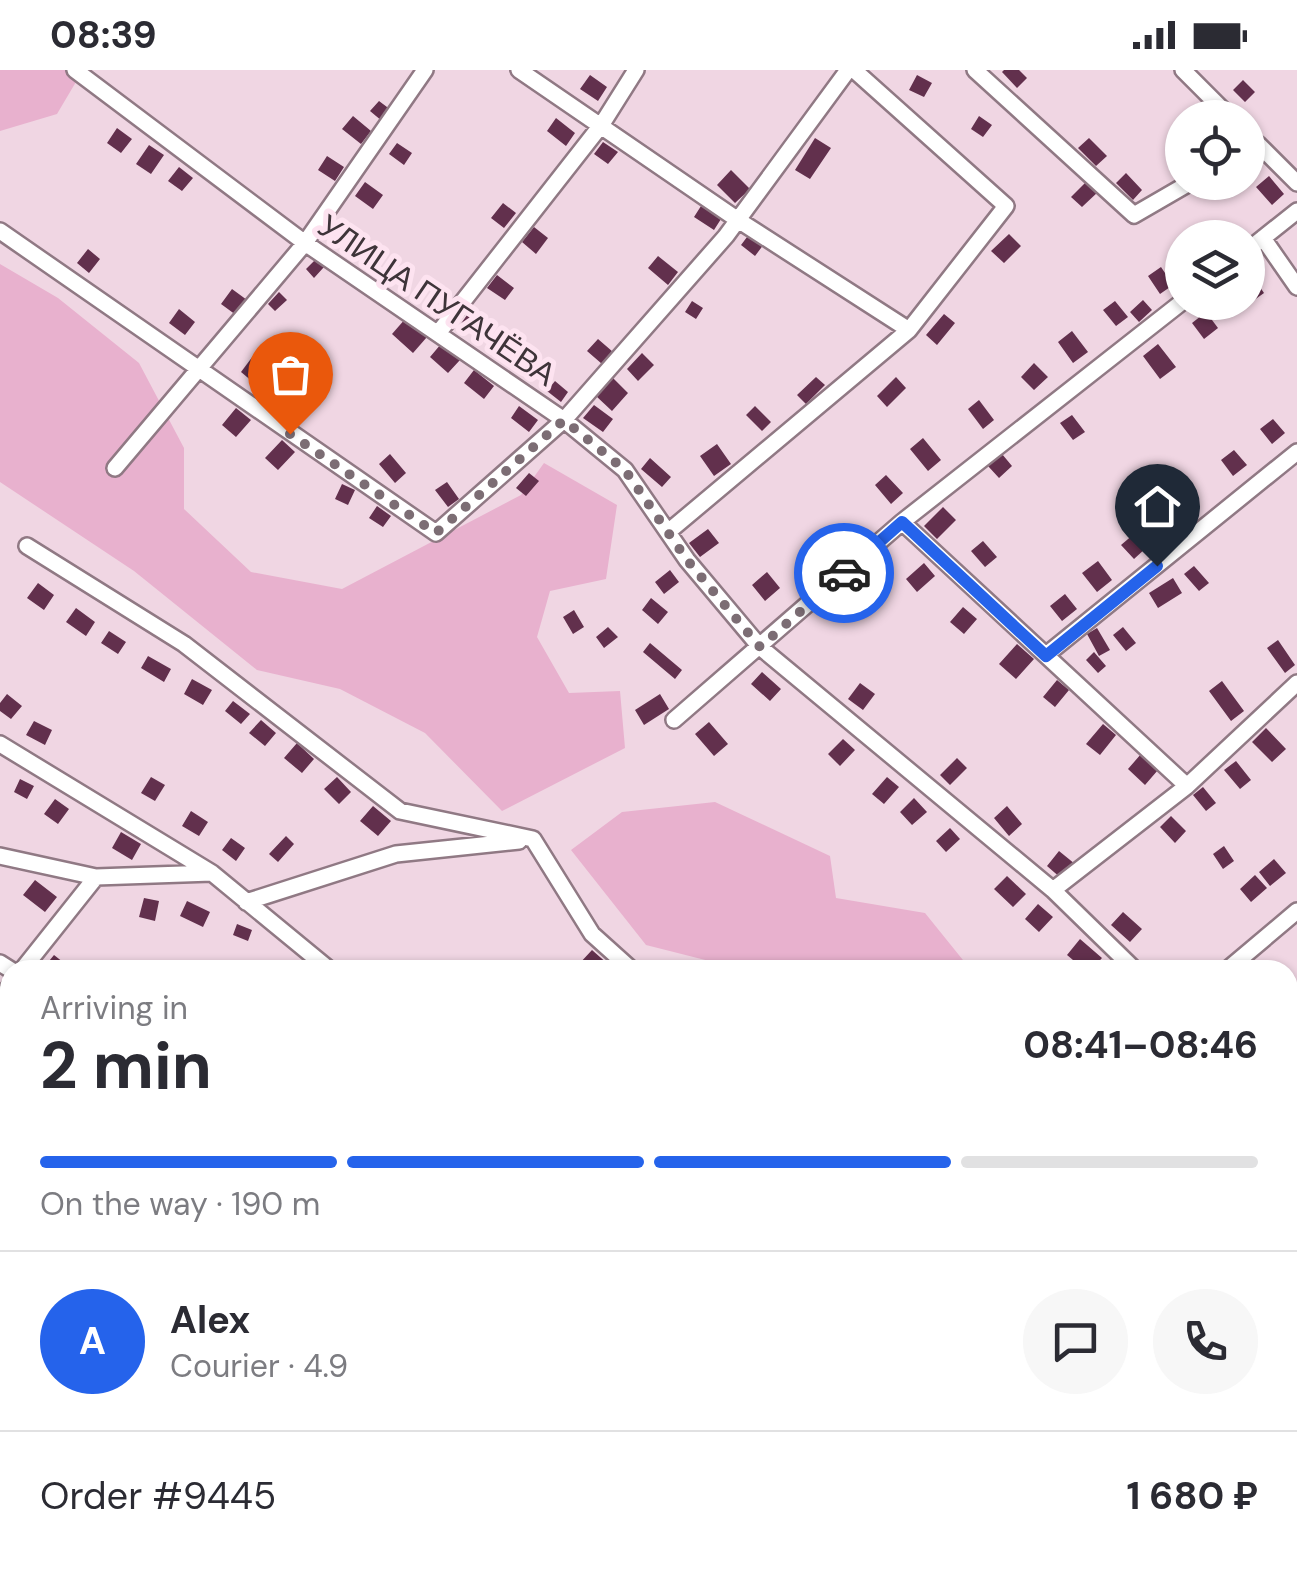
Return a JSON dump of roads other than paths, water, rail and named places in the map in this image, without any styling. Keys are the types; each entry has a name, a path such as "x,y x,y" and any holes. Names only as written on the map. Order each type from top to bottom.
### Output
{"street":[{"name":"УЛИЦА ПУГАЧЁВА","path":"75,70 305,243 564,420 625,470 687,560 760,647 1053,890 1125,960"},
{"path":"115,468 305,243 425,70"},
{"path":"519,70 738,220 909,330"},
{"path":"439,332 602,124 636,70"},
{"path":"0,231 436,533 564,420 738,220 851,70 1006,206 909,330 668,532"},
{"path":"975,70 1134,216 1165,198"},
{"path":"1183,70 1213,100"},
{"path":"1265,155 1297,183"},
{"path":"1265,236 1297,212"},
{"path":"1265,241 1297,287"},
{"path":"674,720 902,522 1165,315"},
{"path":"1046,656 1297,452"},
{"path":"902,522 1187,786"},
{"path":"27,546 184,644 400,811 533,839 592,934 621,960"},
{"path":"1053,890 1187,786 1297,683"},
{"path":"0,744 212,872 318,960"},
{"path":"246,902 396,854 533,839"},
{"path":"0,856 96,878 212,872"},
{"path":"30,960 96,878"},
{"path":"1238,960 1297,912"}]}
